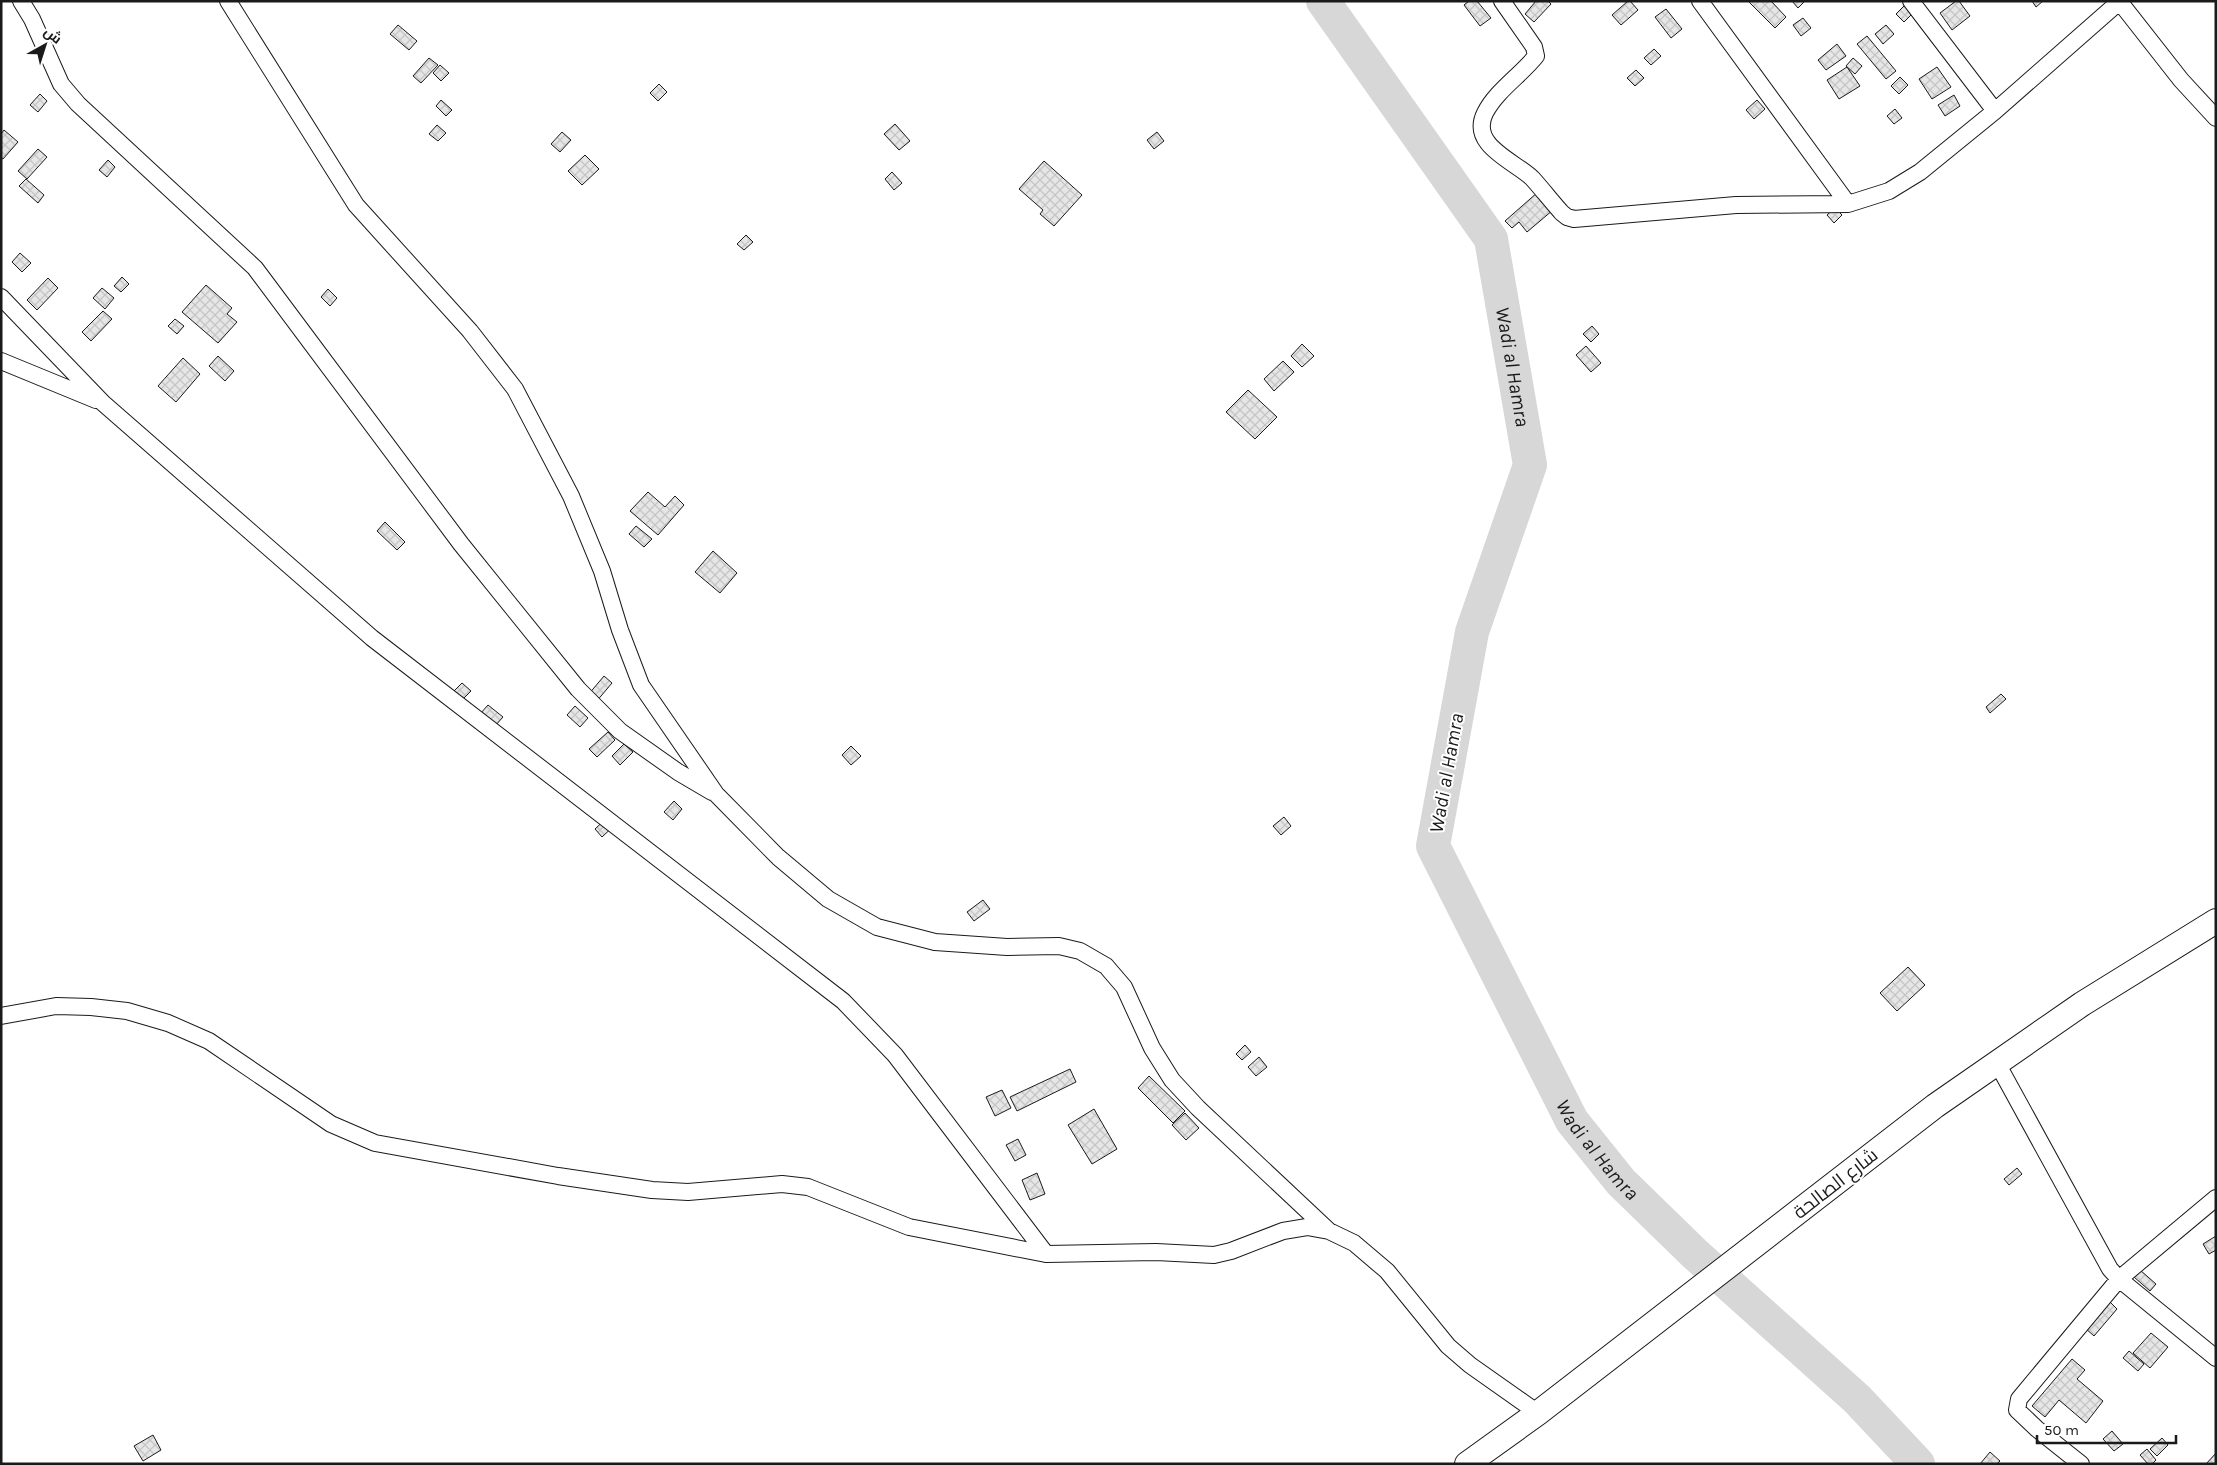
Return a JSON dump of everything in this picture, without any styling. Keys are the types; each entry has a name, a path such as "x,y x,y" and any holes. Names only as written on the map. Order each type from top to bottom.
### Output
{"main road":[{"name":"شارع الصالحة","path":"1467,1464 1538,1413 1732,1265 1854,1168 1997,1063 2082,1004 2216,921"}],"street":[{"path":"21,1 32,20 61,84 78,104 255,268 461,544 578,689 620,731 678,772 716,794"},
{"path":"228,1 356,205 470,331 515,389 571,496 602,571 620,630 641,685 716,794 778,857 821,893 877,927 935,942 1007,947 1059,946 1080,951 1106,966 1124,987 1152,1048 1172,1080 1198,1108 1329,1231"},
{"path":"1502,1 1534,47 1536,56 1484,114 1481,125 1483,136 1489,145 1507,161 1531,177 1567,218 1574,219 1736,205 1848,204 1903,184 1995,111 2119,2 2181,80 2216,118"},
{"path":"1911,1 1995,111"},
{"path":"1703,3 1848,204"},
{"path":"1,298 103,403 372,638 843,1001 895,1054 1046,1254"},
{"path":"1,360 103,403"},
{"path":"1,1016 56,1006 128,1011 168,1023 209,1041 331,1124 375,1143 558,1176 652,1190 688,1192 720,1191 782,1184 808,1187 909,1227 1046,1254 1156,1252 1214,1256 1283,1231 1307,1227 1329,1231 1354,1243 1387,1271 1448,1346 1470,1365 1538,1413"},
{"path":"1997,1063 2100,1254 2119,1279 2216,1358"},
{"path":"2082,1464 2037,1429 2018,1410 2019,1399 2119,1279 2216,1198"}],"building":[{"path":"1469,1 1477,1 1491,18 1480,26 1464,5"},
{"path":"1536,1 1548,1 1551,4 1534,22 1525,14"},
{"path":"1628,1 1638,10 1621,25 1612,15"},
{"path":"1748,1 1771,1 1786,17 1775,28"},
{"path":"1792,1 1805,1 1798,8"},
{"path":"1956,1 1959,1 1970,16 1952,30 1940,13"},
{"path":"2032,1 2043,1 2036,7"},
{"path":"1905,5 1913,13 1904,22 1896,14"},
{"path":"1666,9 1682,29 1671,38 1655,17"},
{"path":"1803,18 1811,28 1801,36 1793,25"},
{"path":"398,25 417,41 409,50 390,34"},
{"path":"1886,25 1894,34 1883,44 1875,34"},
{"path":"1867,36 1896,71 1886,79 1857,44"},
{"path":"1837,44 1846,56 1826,70 1818,60"},
{"path":"1654,49 1661,56 1651,65 1644,58"},
{"path":"429,58 438,65 421,83 413,76"},
{"path":"1853,58 1862,66 1855,74 1846,66"},
{"path":"440,65 449,73 441,81 433,73"},
{"path":"1847,67 1860,86 1839,99 1827,80"},
{"path":"1937,67 1951,87 1932,99 1919,79"},
{"path":"1636,70 1644,78 1635,86 1627,78"},
{"path":"1900,77 1908,85 1899,94 1891,86"},
{"path":"659,84 667,92 658,101 650,93"},
{"path":"40,94 47,101 38,112 30,105"},
{"path":"1954,95 1960,106 1945,116 1938,105"},
{"path":"441,100 452,110 446,116 436,106"},
{"path":"1757,100 1765,109 1754,119 1746,110"},
{"path":"1895,109 1902,118 1894,124 1887,116"},
{"path":"895,124 910,141 899,150 884,134"},
{"path":"437,125 446,133 438,141 429,134"},
{"path":"4,130 18,142 3,159 1,158 1,134"},
{"path":"562,132 571,140 560,152 551,144"},
{"path":"1157,132 1164,141 1154,149 1147,140"},
{"path":"38,149 47,157 27,179 18,171"},
{"path":"585,155 599,169 582,185 568,171"},
{"path":"108,160 115,167 107,177 99,170"},
{"path":"1044,161 1082,195 1054,226 1040,214 1043,210 1019,189"},
{"path":"892,172 902,183 894,190 885,179"},
{"path":"26,179 44,195 38,203 19,186"},
{"path":"1538,192 1553,210 1527,232 1519,222 1512,228 1505,221"},
{"path":"1835,208 1842,215 1834,223 1827,215"},
{"path":"746,235 753,242 744,250 737,244"},
{"path":"20,253 31,263 22,272 12,262"},
{"path":"122,277 129,284 121,292 114,286"},
{"path":"48,278 58,288 37,310 27,300"},
{"path":"206,285 232,308 227,314 237,322 218,343 182,312"},
{"path":"102,288 114,298 105,309 93,298"},
{"path":"328,289 337,298 330,306 321,297"},
{"path":"103,311 112,319 91,341 82,332"},
{"path":"175,319 184,326 177,334 168,326"},
{"path":"1592,326 1599,334 1591,342 1583,334"},
{"path":"1302,344 1314,356 1302,367 1291,356"},
{"path":"1586,346 1601,363 1591,372 1576,355"},
{"path":"218,356 234,371 225,381 209,366"},
{"path":"183,358 200,374 176,402 158,386"},
{"path":"1283,361 1294,372 1274,391 1264,379"},
{"path":"1248,390 1277,417 1255,439 1226,412"},
{"path":"648,492 665,507 675,496 684,505 658,535 630,511"},
{"path":"385,522 405,542 397,550 377,531"},
{"path":"636,526 652,539 644,547 629,534"},
{"path":"713,551 737,573 720,593 695,572"},
{"path":"604,676 612,683 596,702 588,695"},
{"path":"462,683 471,691 460,702 451,694"},
{"path":"2001,694 2006,699 1990,713 1986,707"},
{"path":"488,705 503,717 486,736 472,723"},
{"path":"575,706 588,718 580,727 567,715"},
{"path":"608,732 615,740 597,757 589,749"},
{"path":"624,744 633,752 620,765 612,756"},
{"path":"851,746 861,756 851,765 842,755"},
{"path":"674,801 682,809 673,820 664,812"},
{"path":"610,815 617,823 602,837 595,829"},
{"path":"1284,817 1291,826 1281,835 1273,826"},
{"path":"983,900 990,909 974,921 967,912"},
{"path":"1908,967 1925,985 1897,1011 1880,993"},
{"path":"1245,1045 1251,1052 1242,1060 1236,1054"},
{"path":"1259,1057 1267,1067 1256,1076 1248,1067"},
{"path":"1070,1069 1076,1082 1017,1111 1010,1097"},
{"path":"1149,1076 1185,1111 1173,1123 1138,1088"},
{"path":"1002,1090 1011,1108 995,1116 986,1097"},
{"path":"1094,1109 1117,1149 1092,1164 1068,1125"},
{"path":"1185,1113 1199,1128 1186,1140 1172,1125"},
{"path":"1018,1139 1026,1155 1015,1161 1006,1145"},
{"path":"2017,1168 2022,1174 2009,1185 2004,1179"},
{"path":"1037,1173 1045,1194 1030,1200 1022,1180"},
{"path":"2216,1236 2216,1250 2209,1254 2203,1244"},
{"path":"2140,1270 2156,1284 2150,1291 2134,1277"},
{"path":"2109,1301 2117,1309 2094,1336 2085,1328"},
{"path":"2151,1333 2168,1347 2150,1368 2133,1353"},
{"path":"2129,1351 2144,1364 2138,1371 2123,1358"},
{"path":"2072,1359 2085,1370 2077,1379 2103,1401 2086,1423 2059,1400 2045,1417 2032,1406"},
{"path":"2112,1431 2123,1444 2114,1451 2103,1439"},
{"path":"153,1435 161,1450 143,1461 134,1446"},
{"path":"2162,1438 2168,1445 2157,1456 2150,1449"},
{"path":"2147,1449 2156,1460 2152,1464 2148,1464 2140,1455"},
{"path":"1990,1452 2000,1461 1997,1464 1980,1464"},
{"path":"2216,1453 2216,1464 2206,1464"}],"waterway":[{"name":"Wadi al Hamra","path":"1323,1 1491,239 1530,465 1472,632 1433,846 1572,1121 1621,1182 1695,1254 1857,1399 1918,1464"}]}
